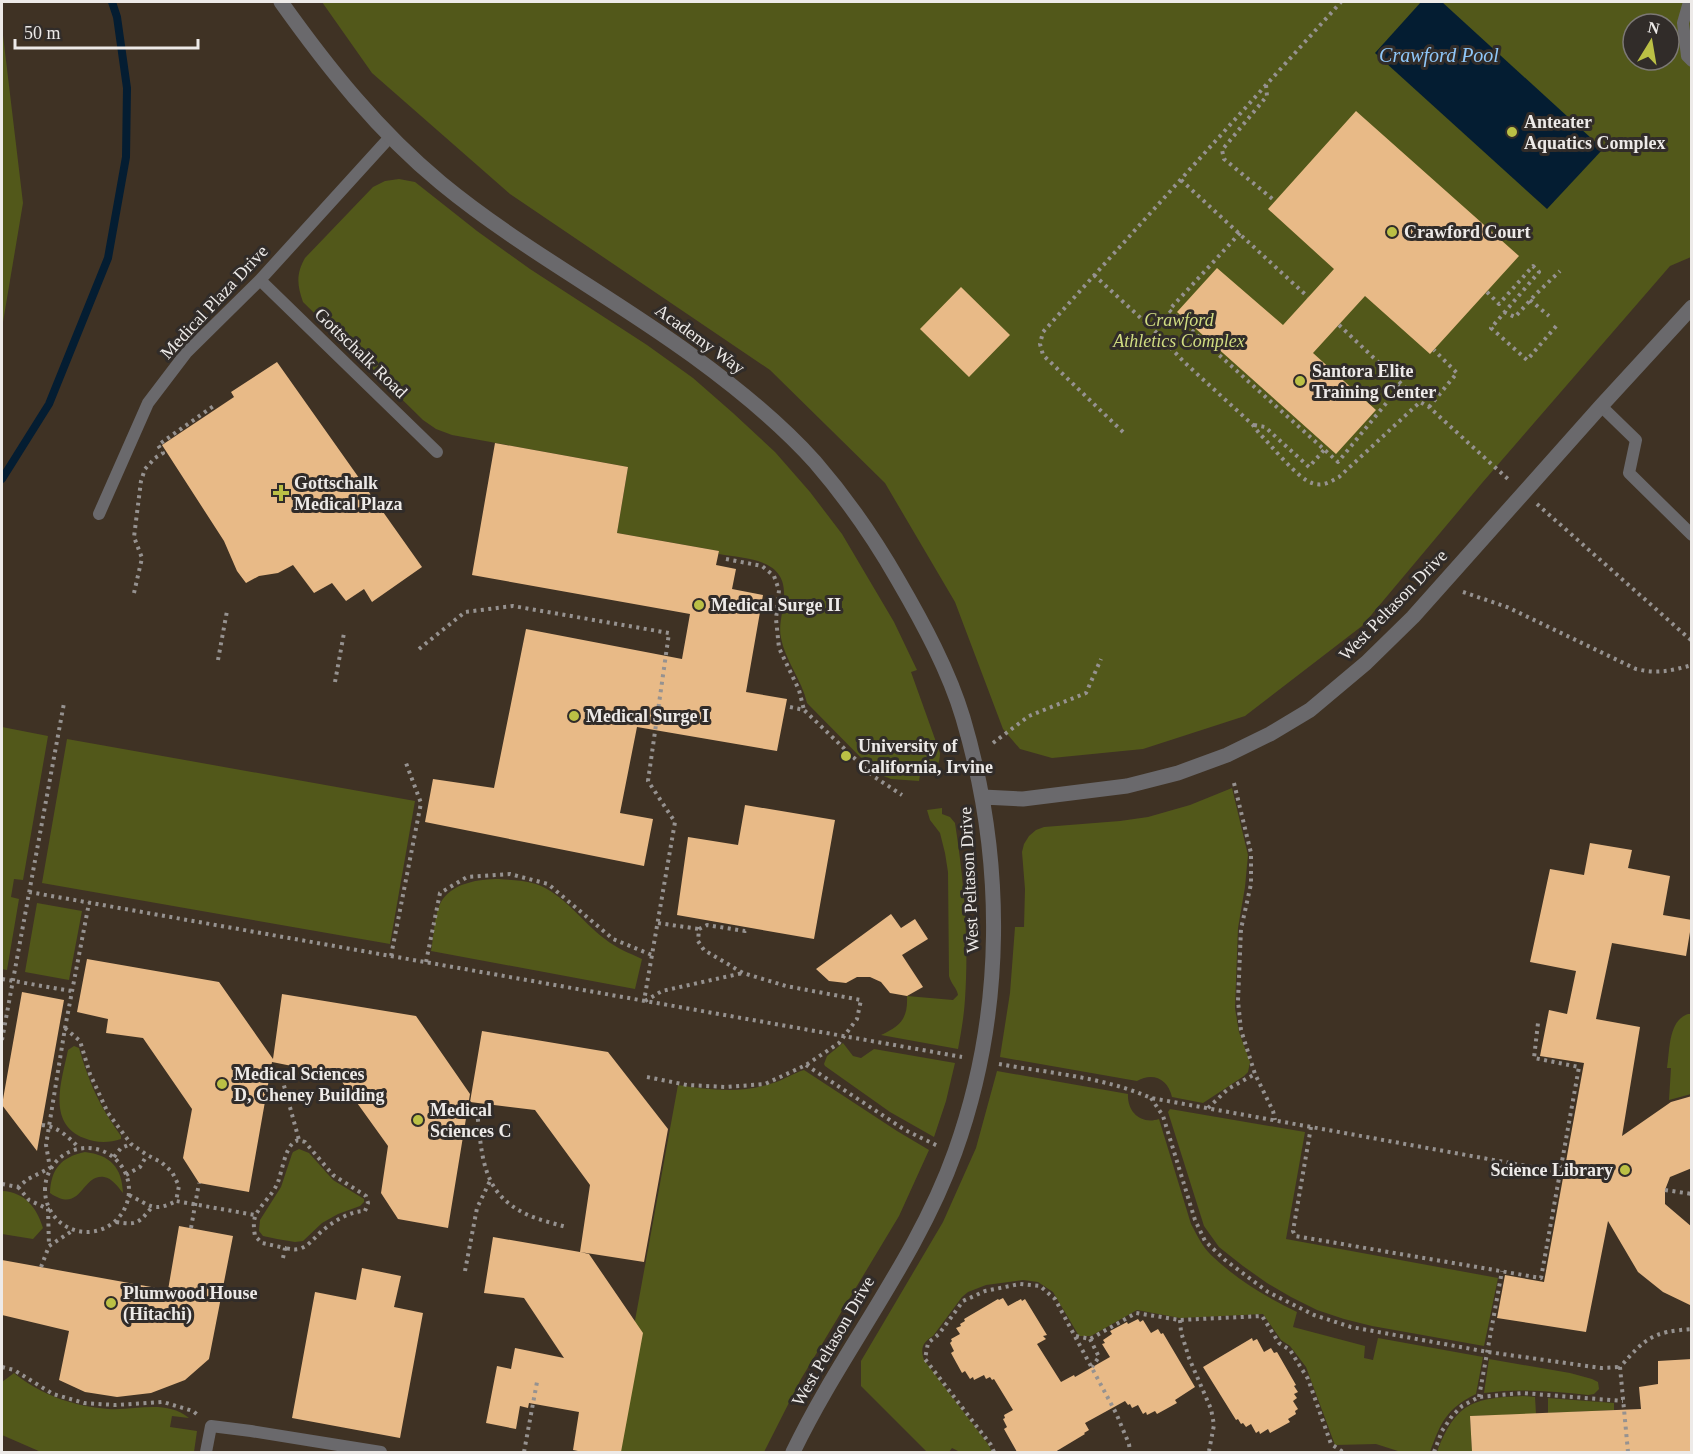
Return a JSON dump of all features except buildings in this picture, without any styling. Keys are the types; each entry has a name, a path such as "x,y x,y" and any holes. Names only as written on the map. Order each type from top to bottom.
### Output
{"street":[{"name":"Academy Way","path":"281,2 345,86 390,137 441,182 497,226 690,354 778,424 813,460 846,500 880,548 928,633 962,715 983,797"},
{"name":"West Peltason Drive","path":"793,1452 830,1382 911,1247 955,1153 973,1093 986,1030 993,978 995,924 983,797 1023,799 1126,786 1178,773 1227,755 1270,734 1310,710 1366,663 1413,617 1692,307"}],"lane":[{"path":"1689,2 1683,23 1687,56 1692,61"},
{"name":"Medical Plaza Drive","path":"99,514 148,403 186,352 260,280 390,137"},
{"name":"Gottschalk Road","path":"260,280 437,452"},
{"path":"1601,406 1636,440 1629,473 1692,535"},
{"path":"206,1452 211,1426 381,1452"}],"path":[{"path":"1124,432 1043,355 1040,344 1043,332 1341,2"},
{"path":"1266,84 1267,96 1222,150 1224,159 1275,201"},
{"path":"1181,180 1308,297"},
{"path":"1240,233 1169,310 1338,462 1402,384"},
{"path":"1487,292 1499,304 1533,266 1539,272 1491,328 1527,360 1558,324"},
{"path":"1504,312 1515,317 1560,271"},
{"path":"1094,275 1253,425 1302,478 1313,484 1327,484 1339,477 1420,402"},
{"path":"1530,300 1549,316"},
{"path":"1339,325 1453,430"},
{"path":"1429,407 1457,373 1434,350"},
{"path":"134,593 142,558 134,537 141,481 145,469 163,453 158,445 215,405"},
{"path":"1253,425 1265,427 1309,466 1324,450"},
{"path":"1597,556 1692,641"},
{"path":"726,559 762,566 774,576 779,590 776,618 779,648 799,690 804,710"},
{"path":"1463,592 1507,607 1636,669 1653,673 1692,665"},
{"path":"419,649 465,612 513,606 669,633 648,782 675,822 644,1001"},
{"path":"218,660 227,611"},
{"path":"334,682 344,633"},
{"path":"993,743 1029,716 1086,693 1101,659"},
{"path":"2,1040 64,703"},
{"path":"790,707 804,710 873,776 902,795"},
{"path":"391,956 421,803 406,763"},
{"path":"1234,783 1251,853 1251,884 1241,929 1238,1001 1241,1030 1255,1074 1275,1120"},
{"path":"425,962 440,893 467,878 510,874 548,884 613,939 652,956"},
{"path":"30,892 969,1058"},
{"path":"50,1168 46,1145 71,991 89,903"},
{"path":"658,923 699,929 707,925 746,932 747,929"},
{"path":"647,1077 687,1085 726,1087 765,1084 806,1065 838,1043 857,1019 861,1000 786,987 742,973 704,950 698,940 699,929"},
{"path":"644,1001 662,991 742,973"},
{"path":"2,979 71,991"},
{"path":"1311,1127 1293,1231 1295,1236 1541,1278 1579,1067 1534,1058 1538,1023"},
{"path":"65,1028 80,1041 99,1095 108,1113 131,1144 161,1162 172,1172 178,1186 176,1201"},
{"path":"992,1063 1132,1089 1151,1098 1560,1172"},
{"path":"806,1065 905,1130 955,1153"},
{"path":"280,1071 299,1140"},
{"path":"1208,1108 1228,1089 1255,1074"},
{"path":"1151,1098 1163,1116 1195,1220 1205,1241 1225,1260 1268,1292 1314,1315 1351,1327 1488,1352 1601,1368 1620,1367 1649,1338 1667,1331 1692,1329"},
{"path":"477,1111 482,1156 497,1195 525,1214 566,1227"},
{"path":"42,1125 49,1126 71,1139 79,1148"},
{"path":"299,1140 305,1142 333,1175 366,1196 368,1203 365,1211 358,1211 336,1221 306,1246 296,1250 262,1243 255,1236 254,1224 255,1215 272,1195 278,1183 288,1149 299,1140"},
{"path":"114,1157 121,1148 131,1144"},
{"path":"2,1184 18,1187 29,1200 48,1209 63,1226 84,1233 96,1232 116,1222 127,1205 129,1195 126,1175 114,1157 91,1148 79,1148 57,1159 50,1168 45,1182 44,1196 48,1209 49,1246 41,1267"},
{"path":"126,1175 140,1167 147,1155"},
{"path":"18,1187 50,1168"},
{"path":"465,1271 477,1208 490,1181"},
{"path":"191,1228 199,1183"},
{"path":"1665,1190 1692,1194"},
{"path":"129,1195 152,1207 164,1207 176,1201 255,1215"},
{"path":"116,1222 132,1224 141,1220 152,1207"},
{"path":"49,1246 73,1230"},
{"path":"283,1258 285,1248"},
{"path":"1479,1397 1502,1271"},
{"path":"994,1452 992,1445 925,1359 928,1342 939,1334 963,1300 985,1291 1020,1284 1040,1286 1054,1299 1116,1413 1130,1444 1130,1452"},
{"path":"1075,1336 1090,1339 1136,1313 1180,1320 1262,1316 1279,1343 1290,1350 1308,1379 1331,1444 1343,1452"},
{"path":"1180,1320 1189,1358 1211,1409 1214,1425 1209,1450"},
{"path":"1090,1339 1099,1357 1092,1367"},
{"path":"2,1367 14,1370 53,1394 84,1403 115,1405 163,1402 193,1411 211,1426"},
{"path":"1620,1367 1628,1452"},
{"path":"524,1452 537,1382"},
{"path":"1434,1452 1442,1431 1452,1416 1462,1406 1479,1397 1522,1393 1623,1401"}],"shaded area":[{"name":"University of California, Irvine","path":"2,2 1691,2 1691,1452 2,1452"}],"green space":[{"name":"Crawford Athletics Complex","path":"322,2 1691,2 1691,257 1670,266 1362,626 1245,716 1143,749 1052,758 1020,749 1003,729 955,602 885,483 770,370 510,194 372,73"},
{"path":"2,27 23,203 2,328"},
{"path":"399,179 415,182 530,269 647,345 693,378 775,452 842,534 894,622 917,670 911,672 940,753 939,762 932,771 920,775 919,781 891,779 876,773 807,703 783,646 780,628 784,601 783,583 771,567 752,559 719,554 719,551 617,533 628,467 452,435 436,429 423,420 303,302 298,280 305,258 373,187 385,181"},
{"path":"2,727 48,736 23,880 14,879 11,897 19,899 7,970 2,969"},
{"path":"67,739 415,801 390,944 42,883"},
{"path":"1232,788 1248,855 1238,928 1235,1008 1239,1032 1250,1062 1248,1072 1203,1103 1172,1097 1167,1086 1154,1077 1137,1081 1000,1057 1010,993 1015,927 1024,927 1025,889 1022,852 1029,836 1044,827 1148,817 1190,805"},
{"path":"942,808 942,814 950,817 955,823 965,911 966,977 964,1012 958,1049 881,1035 894,1028 902,1020 906,1010 907,996 953,1000 958,995 949,976 948,872 945,853 940,833 930,820 927,810"},
{"path":"499,879 536,884 555,894 609,942 642,959 635,989 431,951 436,915 445,897 451,891 466,884"},
{"path":"37,903 82,911 69,980 25,972"},
{"path":"1688,1014 1692,1014 1691,1094 1669,1100 1671,1068 1667,1068 1671,1037 1677,1023"},
{"path":"843,1043 853,1056 861,1058 874,1049 955,1063 934,1137 890,1112 825,1066 827,1056"},
{"path":"74,1046 79,1048 96,1094 121,1139 103,1142 89,1140 72,1131 65,1122 61,1111 60,1087 68,1050"},
{"path":"804,1070 929,1150 899,1216 801,1379 764,1452 611,1452 678,1085 714,1089 750,1089 777,1082"},
{"path":"997,1071 1128,1094 1130,1106 1136,1116 1146,1120 1159,1119 1191,1224 1205,1248 1241,1280 1297,1312 1293,1327 1365,1346 1364,1358 1373,1360 1378,1338 1483,1357 1476,1394 1458,1405 1446,1417 1430,1452 1401,1452 1376,1444 1335,1445 1306,1367 1290,1346 1281,1340 1263,1314 1180,1318 1137,1310 1091,1336 1079,1336 1053,1292 1038,1282 1023,1280 986,1285 968,1292 922,1349 924,1360 992,1452 960,1452 952,1448 949,1452 927,1452 861,1386 861,1361 943,1222 976,1148"},
{"path":"1170,1109 1305,1132 1286,1239 1498,1278 1484,1346 1344,1319 1317,1310 1291,1297 1243,1266 1219,1247 1204,1226 1168,1112"},
{"path":"299,1149 309,1153 333,1180 364,1199 364,1202 322,1223 303,1241 295,1242 263,1236 259,1231 260,1220 281,1187 293,1152"},
{"path":"85,1152 108,1159 113,1164 120,1176 123,1193 112,1181 104,1177 90,1181 75,1197 69,1199 61,1199 50,1193 53,1177 59,1165 70,1157"},
{"path":"2,1191 17,1194 29,1202 37,1214 43,1228 33,1239 2,1234"},
{"path":"1489,1359 1592,1379 1598,1382 1599,1389 1594,1394 1588,1395 1536,1391 1484,1393"},
{"path":"14,1373 46,1393 82,1405 108,1409 160,1407 180,1412 189,1418 172,1416 170,1427 197,1431 194,1452 41,1452 2,1435 2,1382"},
{"path":"1535,1397 1536,1414 1470,1416 1472,1452 1437,1452 1451,1423 1468,1406 1491,1399"},
{"path":"1548,1398 1614,1403 1614,1410 1548,1413"}],"water":[{"name":"Crawford Pool","path":"1421,2 1442,2 1603,149 1547,209 1375,53"}],"waterway":[{"path":"2,479 49,404 108,258 126,157 127,88 117,17 112,2"}],"place":[{"name":"Anteater Aquatics Complex","path":"1512,132"},
{"name":"Crawford Court","path":"1392,232"},
{"name":"Santora Elite Training Center","path":"1300,381"},
{"name":"Gottschalk Medical Plaza","path":"281,493"},
{"name":"Medical Surge II","path":"699,605"},
{"name":"Medical Surge I","path":"574,716"},
{"name":"University of California, Irvine","path":"846,756"},
{"name":"Medical Sciences D, Cheney Building","path":"222,1084"},
{"name":"Medical Sciences C","path":"418,1120"},
{"name":"Science Library","path":"1625,1170"},
{"name":"Plumwood House (Hitachi)","path":"111,1303"}]}
